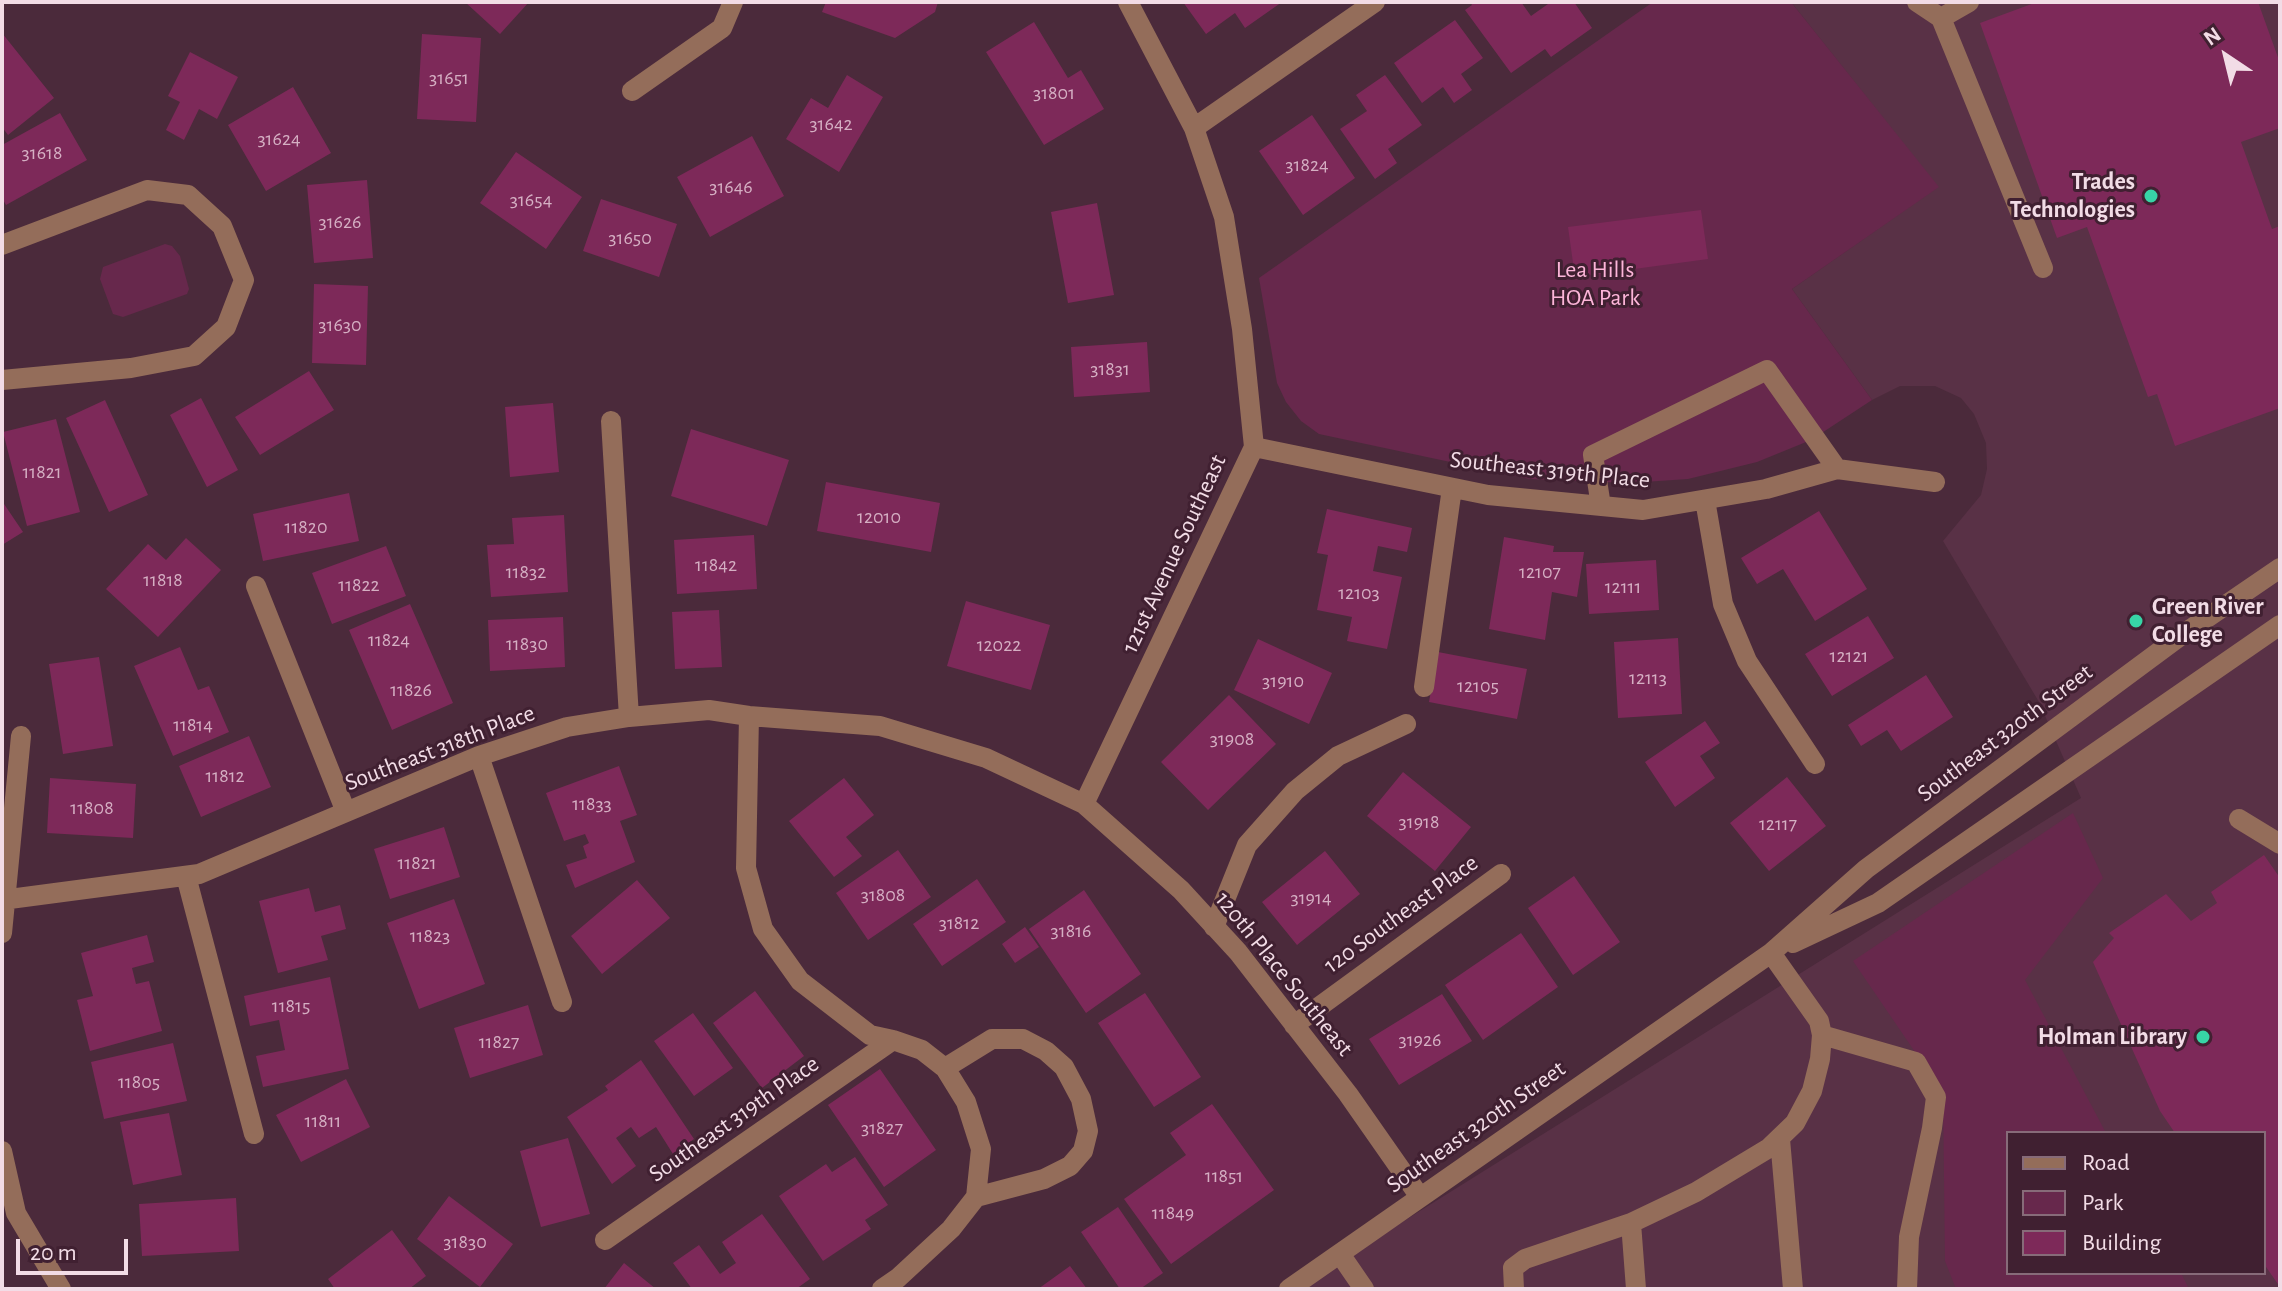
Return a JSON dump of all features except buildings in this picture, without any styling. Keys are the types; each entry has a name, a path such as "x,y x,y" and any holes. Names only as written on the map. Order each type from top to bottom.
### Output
{"street":[{"path":"632,91 722,28 733,2"},
{"name":"121st Avenue Southeast","path":"1084,804 1254,447 1242,329 1224,217 1194,128 1128,2"},
{"path":"1194,128 1375,2"},
{"path":"1917,2 1941,18 2043,268"},
{"path":"1941,18 1969,2"},
{"path":"2,245 147,190 188,195 222,226 244,280 226,327 194,356 131,368 2,380"},
{"path":"1601,506 1593,455 1767,370 1837,469"},
{"path":"611,421 629,717"},
{"name":"Southeast 319th Place","path":"1254,447 1488,495 1643,510 1766,489 1837,469 1935,482"},
{"path":"1424,687 1452,488"},
{"path":"1705,500 1723,604 1747,661 1815,764"},
{"name":"Southeast 320th Street","path":"1289,1289 1771,953 1866,869 2179,637 2280,568"},
{"path":"256,586 346,812"},
{"name":"Southeast 320th Street","path":"1771,953 1878,903 2280,625"},
{"name":"Southeast 318th Place","path":"3,900 199,874 479,756 567,727 629,717 709,710 880,726 986,758 1084,804"},
{"path":"749,716 746,868 763,929 800,981 870,1035 922,1050 945,1068 966,1102 981,1149 976,1197 951,1229 882,1289"},
{"path":"1214,927 1247,845 1295,791 1338,756 1406,724"},
{"path":"2,933 21,736"},
{"path":"479,756 562,1002"},
{"name":"120th Place Southeast","path":"1084,804 1181,890 1238,952 1348,1094 1420,1197"},
{"path":"2239,819 2280,844"},
{"name":"120 Southeast Place","path":"1294,1025 1501,874"},
{"path":"186,876 254,1134"},
{"path":"1514,1289 1513,1268 1525,1259 1631,1223 1696,1192 1780,1139 1795,1123 1812,1091 1822,1035 1819,1021 1771,953"},
{"path":"1822,1035 1916,1062 1936,1097 1909,1237 1907,1289"},
{"path":"945,1068 992,1039 1023,1039 1046,1051 1064,1067 1081,1099 1088,1131 1083,1151 1070,1166 1044,1179 976,1197"},
{"name":"Southeast 319th Place","path":"605,1240 893,1040"},
{"path":"1780,1139 1793,1289"},
{"path":"2,1151 16,1213 61,1289"},
{"path":"1631,1223 1636,1289"},
{"path":"1340,1254 1364,1289"}],"shaded area":[{"name":"Green River College","path":"1791,2 2280,2 2280,1289 1295,1289 2081,798 2039,702 1943,541 1981,495 1987,469 1986,443 1974,414 1961,398 1935,386 1900,386 1872,400 1792,289 1938,187"}],"green space":[{"name":"Lea Hills HOA Park","path":"1653,2 1791,2 1939,187 1792,289 1872,400 1811,440 1757,462 1688,479 1629,483 1530,479 1319,434 1301,421 1286,402 1277,383 1259,278"},
{"path":"165,244 172,246 180,256 189,289 187,294 123,317 113,314 100,279 103,267"},
{"path":"2073,813 2103,878 2025,980 2105,1131 2006,1131 2006,1275 2182,1275 2189,1289 1956,1289 1945,1261 1943,1093 1853,961"}],"place":[{"name":"Trades Technologies","path":"2151,196"},
{"name":"Green River College","path":"2136,621"},
{"name":"Holman Library","path":"2203,1037"}]}
